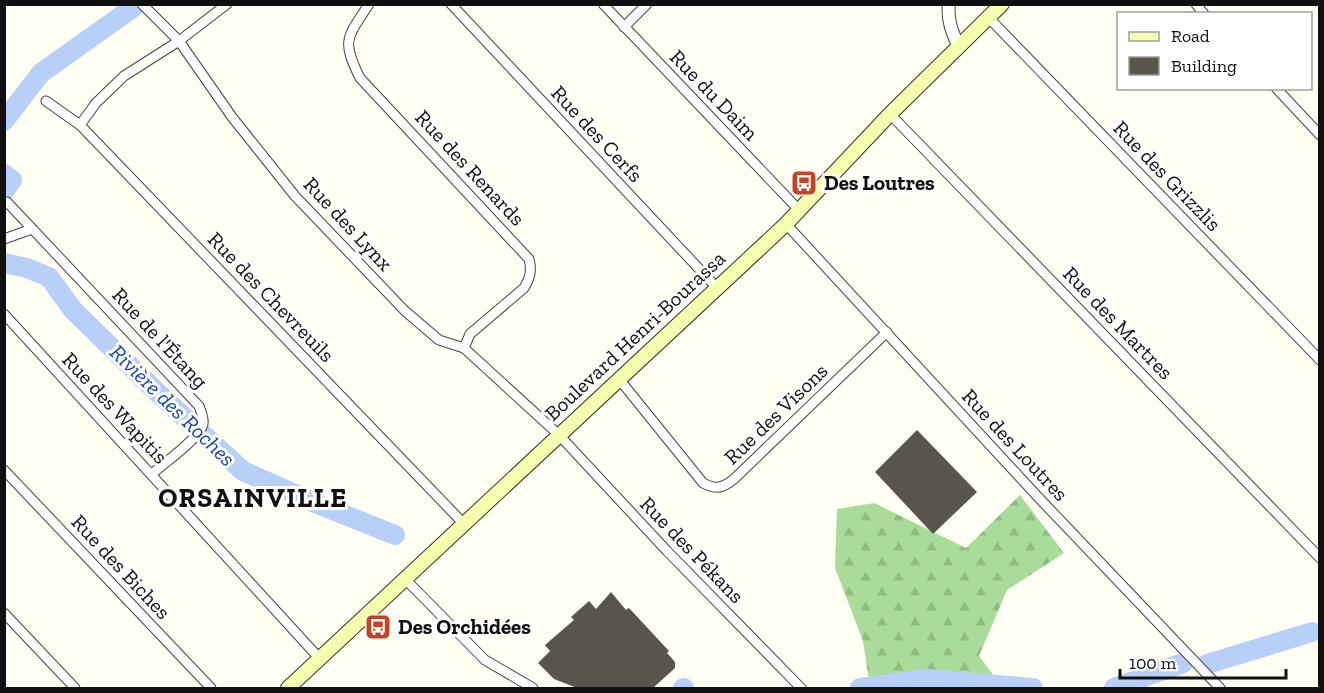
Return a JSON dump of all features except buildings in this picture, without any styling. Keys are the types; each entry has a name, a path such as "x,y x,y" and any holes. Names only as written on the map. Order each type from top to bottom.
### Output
{"main road":[{"name":"Boulevard Henri-Bourassa","path":"288,688 786,224 890,114 1002,4"}],"street":[{"name":"Rue des Lynx","path":"142,4 179,41 232,117 295,196 405,311 439,340 464,348 560,435"},
{"path":"80,125 96,103 124,76 179,41 226,4"},
{"name":"Rue des Renards","path":"369,4 349,34 347,48 360,78 529,259 530,279 524,288 470,334 464,348"},
{"name":"Rue des Cerfs","path":"451,4 717,288"},
{"name":"Rue du Daim","path":"603,4 799,210"},
{"path":"624,27 647,4"},
{"path":"949,4 948,13 952,32 958,45"},
{"name":"Rue des Grizzlis","path":"988,17 1320,360"},
{"path":"1278,90 1320,135"},
{"name":"Rue des Chevreuils","path":"46,100 80,125 464,524"},
{"name":"Rue des Martres","path":"890,114 1320,558"},
{"name":"Rue de l'Étang","path":"7,202 199,406 203,416 200,430 152,474"},
{"name":"Rue des Loutres","path":"786,224 1038,497 1220,688"},
{"path":"4,239 32,229"},
{"name":"Rue des Wapitis","path":"4,314 320,659"},
{"name":"Rue des Visons","path":"619,380 704,483 712,488 720,488 734,479 887,332"},
{"name":"Rue des Pékans","path":"560,435 667,551 801,688"},
{"name":"Rue des Biches","path":"4,470 211,688"},
{"path":"405,579 485,660 533,688"},
{"path":"4,613 75,688"}],"green space":[{"path":"1020,495 1064,553 1007,590 979,656 1003,688 870,688 863,641 835,568 837,509 874,503 966,548"}],"waterway":[{"path":"4,121 41,73 138,4"},
{"path":"4,174 12,180 4,191"},
{"name":"Rivière des Roches","path":"4,263 27,268 49,277 73,310 160,395 243,471 395,535"},
{"name":"Rivière des Roches","path":"1207,664 1312,632"},
{"name":"Rivière des Roches","path":"1114,688 1183,663"},
{"name":"Rivière des Roches","path":"860,688 927,679 1033,688"}],"place":[{"name":"Des Loutres","path":"804,183"},
{"name":"Des Orchidées","path":"378,627"}],"district":[{"name":"ORSAINVILLE","path":"253,498"}]}
